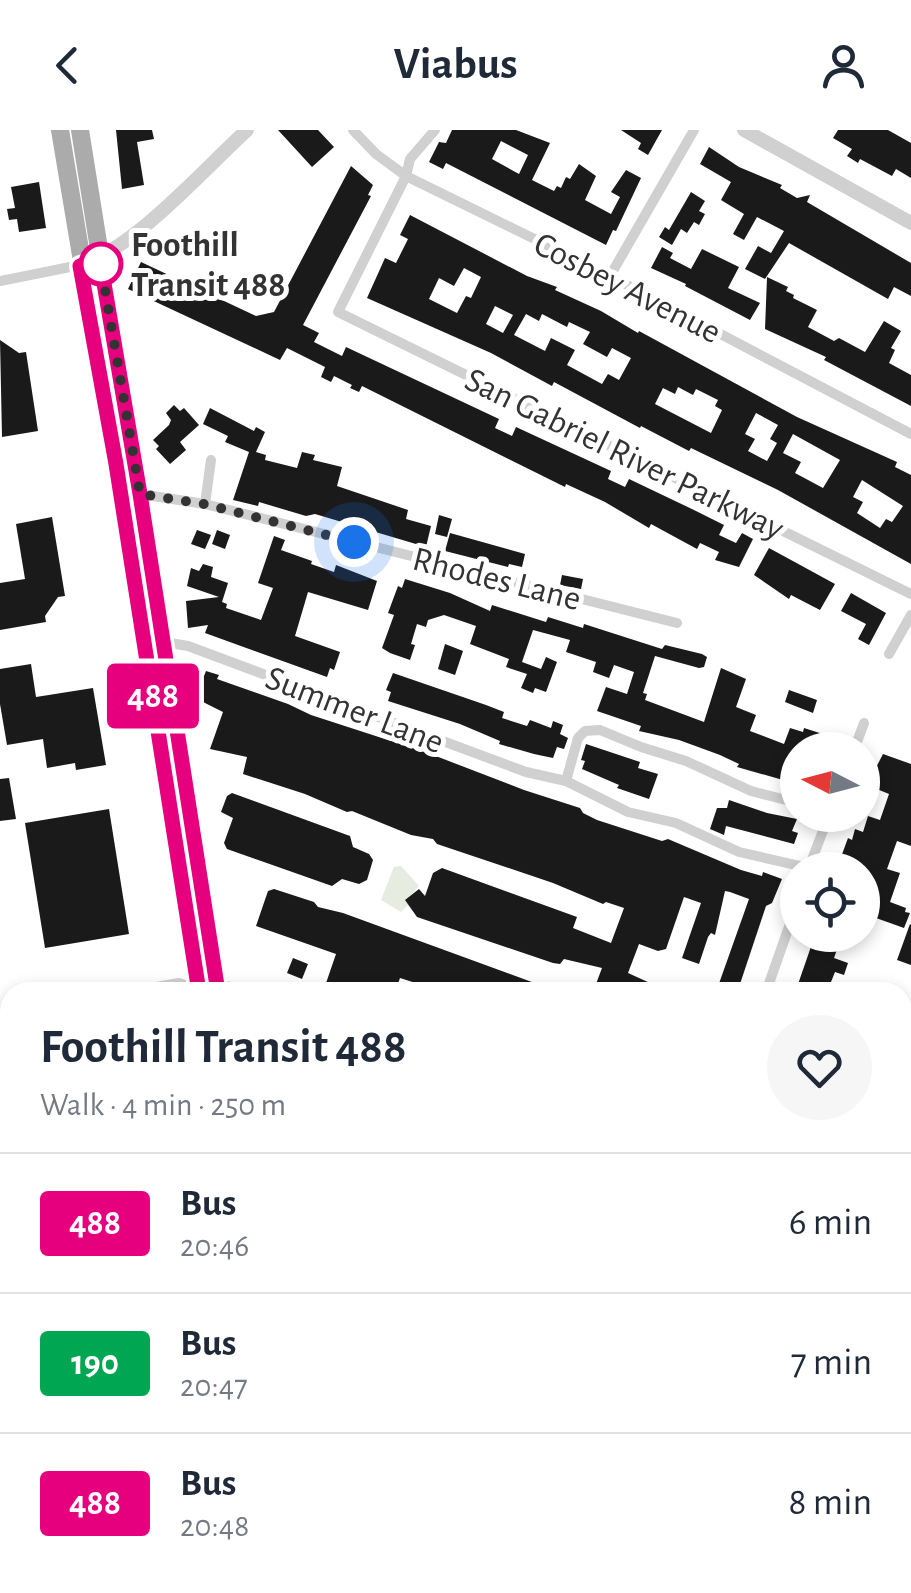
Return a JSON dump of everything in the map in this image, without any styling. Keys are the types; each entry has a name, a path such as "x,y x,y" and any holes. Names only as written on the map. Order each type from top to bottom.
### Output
{"main road":[{"path":"60,130 204,982"},
{"path":"80,130 164,642 204,982"}],"street":[{"path":"0,281 100,260 247,130"},
{"name":"Cosbey Avenue","path":"353,130 376,154 406,176 610,276 911,434"},
{"path":"406,176 410,158 435,130"},
{"path":"610,276 694,130"},
{"path":"744,130 911,223"},
{"name":"San Gabriel River Parkway","path":"406,176 338,312 911,594"},
{"path":"204,504 211,460"},
{"name":"Rhodes Lane","path":"140,494 204,504 677,623"},
{"path":"889,654 911,615"},
{"name":"Summer Lane","path":"164,642 188,646 526,772 566,781 628,812 676,823 739,852 780,862"},
{"path":"860,732 864,722"},
{"path":"566,781 578,738 585,731 600,730 686,760 751,791 780,798"},
{"path":"770,982 780,952"}],"shaded area":[{"path":"401,866 419,886 401,912 381,900 394,867"}],"building":[{"path":"116,130 152,130 154,139 137,142 144,185 122,189"},
{"path":"278,130 318,130 334,147 312,167"},
{"path":"452,130 516,130 550,143 532,180 554,191 557,186 561,188 566,177 570,179 579,164 596,176 585,200 611,214 620,197 611,192 626,170 641,178 606,245 446,163 443,169 429,162 439,142 446,143","holes":["501,141 528,155 519,174 492,159"]},
{"path":"621,130 662,130 648,155 638,149 641,143"},
{"path":"838,130 888,130 911,143 911,178 896,169 892,176 847,156 852,149 833,138"},
{"path":"709,147 739,167 782,185 780,188 797,198 810,195 807,202 911,263 911,296 894,287 888,299 789,243 765,279 745,269 758,246 771,253 784,231 757,217 744,240 733,234 744,214 721,200 731,182 700,164"},
{"path":"351,166 373,185 368,195 371,196 303,325 319,333 314,342 342,356 346,347 499,419 495,428 512,436 516,427 611,471 608,479 625,487 629,479 724,525 719,535 736,543 742,533 753,539 739,567 715,560 719,552 700,543 697,549 651,524 649,528 605,502 566,484 565,487 362,386 359,392 334,376 331,382 321,377 325,367 287,348 280,360 128,289 141,262 256,316 274,312"},
{"path":"39,182 46,228 19,232 17,219 9,220 7,209 15,208 11,187"},
{"path":"691,192 705,201 699,211 705,214 699,225 694,222 687,233 681,229 672,245 659,237 665,227 669,230"},
{"path":"410,215 527,276 557,287 555,290 797,417 897,462 895,467 911,475 911,564 778,490 640,428 554,382 552,386 491,353 367,298 385,258 396,263 408,239 400,235","holes":["464,268 481,277 471,298 466,296 457,313 429,299 439,278 454,286","495,306 513,315 503,333 486,324","526,314 539,321 542,314 567,327 569,322 590,332 583,344 607,357 612,348 631,358 619,380 608,374 602,384 567,365 575,350 551,338 545,351 514,335","678,387 693,395 696,389 718,400 715,406 722,410 711,433 655,404 663,388 675,394","756,413 778,425 770,439 777,443 767,461 748,451 755,439 745,434","793,434 840,460 823,488 795,473 801,462 783,453","862,480 903,506 892,522 886,519 880,528 857,513 863,502 853,497"]},
{"path":"662,247 673,253 670,258 691,269 702,249 739,267 728,288 760,303 750,320 651,268"},
{"path":"767,277 788,287 786,291 793,298 817,310 808,327 834,341 839,338 865,352 884,321 901,331 891,348 895,350 889,363 911,375 911,406 824,360 826,357 765,329"},
{"path":"0,340 19,353 26,352 38,431 2,437"},
{"path":"174,405 180,411 184,408 199,425 180,442 186,450 170,464 153,440 169,425 171,420 166,413"},
{"path":"210,408 254,431 256,427 265,432 256,452 266,455 265,460 297,468 302,452 315,455 313,460 342,467 337,486 408,510 406,519 431,526 426,547 315,514 306,516 259,502 258,506 233,500 249,452 225,442 228,436 203,424"},
{"path":"439,515 452,519 447,537 435,534"},
{"path":"52,517 65,596 58,597 45,616 46,622 0,630 0,583 25,579 16,524"},
{"path":"197,530 211,535 205,549 191,544"},
{"path":"217,530 230,535 225,549 212,544"},
{"path":"450,533 525,554 522,567 445,551"},
{"path":"274,536 285,540 281,550 312,561 311,564 334,572 336,565 377,581 368,610 308,592 295,636 340,652 327,677 205,633 208,625 188,628 186,601 219,597 187,586 191,568 199,571 203,564 213,567 211,577 228,583 222,602 227,604 226,608 261,620 273,588 258,583"},
{"path":"769,548 835,584 820,610 791,595 789,599 754,575"},
{"path":"562,575 583,579 581,589 560,585"},
{"path":"405,579 490,611 492,605 546,622 548,617 583,628 584,624 662,649 665,645 702,654 707,657 704,667 699,668 655,656 643,693 647,694 645,700 704,722 721,668 746,679 736,707 756,715 750,731 780,742 780,779 737,767 739,764 720,755 679,740 639,731 641,726 597,711 606,687 627,694 634,672 614,665 609,678 593,672 596,662 566,652 570,640 533,630 522,662 541,669 546,657 557,662 546,692 535,688 533,693 521,688 527,674 506,667 509,659 470,644 476,626 444,615 428,620 426,627 417,624 410,660 390,653 382,648 394,615 388,613 398,586 402,588"},
{"path":"851,593 886,613 869,645 858,639 866,624 841,611"},
{"path":"445,644 463,651 455,675 438,669"},
{"path":"31,664 36,697 93,688 106,765 76,770 75,763 47,768 43,739 7,745 0,704 0,669"},
{"path":"197,673 219,675 217,679 311,715 580,808 597,820 662,841 668,839 741,870 780,878 772,903 766,906 741,982 720,982 749,899 730,892 725,891 715,935 711,933 708,937 699,964 682,958 701,903 684,897 666,949 658,951 639,944 628,973 648,982 597,982 602,968 564,959 560,964 553,963 417,917 405,900 419,889 425,896 433,873 442,868 577,917 573,928 611,943 624,908 603,904 437,844 433,839 411,835 243,774 247,757 210,749 223,712 201,701"},
{"path":"393,673 504,712 502,718 527,726 530,720 551,728 553,721 563,725 560,734 568,738 564,749 557,747 553,758 534,754 388,701 391,692 386,690"},
{"path":"789,690 817,700 813,713 785,702"},
{"path":"586,744 640,762 638,768 658,774 649,799 617,788 619,785 582,769"},
{"path":"883,754 911,764 911,846 897,841 887,869 900,873 890,902 910,913 904,928 880,919 880,852 843,852 854,832 880,832 889,794 880,790"},
{"path":"9,778 16,819 0,821 0,779"},
{"path":"232,793 350,836 353,847 373,860 367,880 359,884 342,879 332,886 227,849 224,843 233,818 221,812"},
{"path":"729,800 780,816 780,832 798,833 794,844 726,826 724,835 710,829 717,808 727,808"},
{"path":"109,809 129,934 45,948 25,823"},
{"path":"274,889 314,902 318,907 532,982 413,982 400,978 399,982 326,982 336,954 256,926 268,891"},
{"path":"911,925 911,965 897,960"},
{"path":"809,952 836,952 834,958 848,963 844,975 835,972 831,982 799,982"},
{"path":"293,958 308,964 302,979 287,973"}],"bus line":[{"name":"488","path":"198,982 116,464 80,266 100,260 216,982"}],"place":[{"name":"Foothill Transit 488","path":"101,264"}],"route":[{"path":"101,264 100,260 140,494 204,504 354,542"}]}
